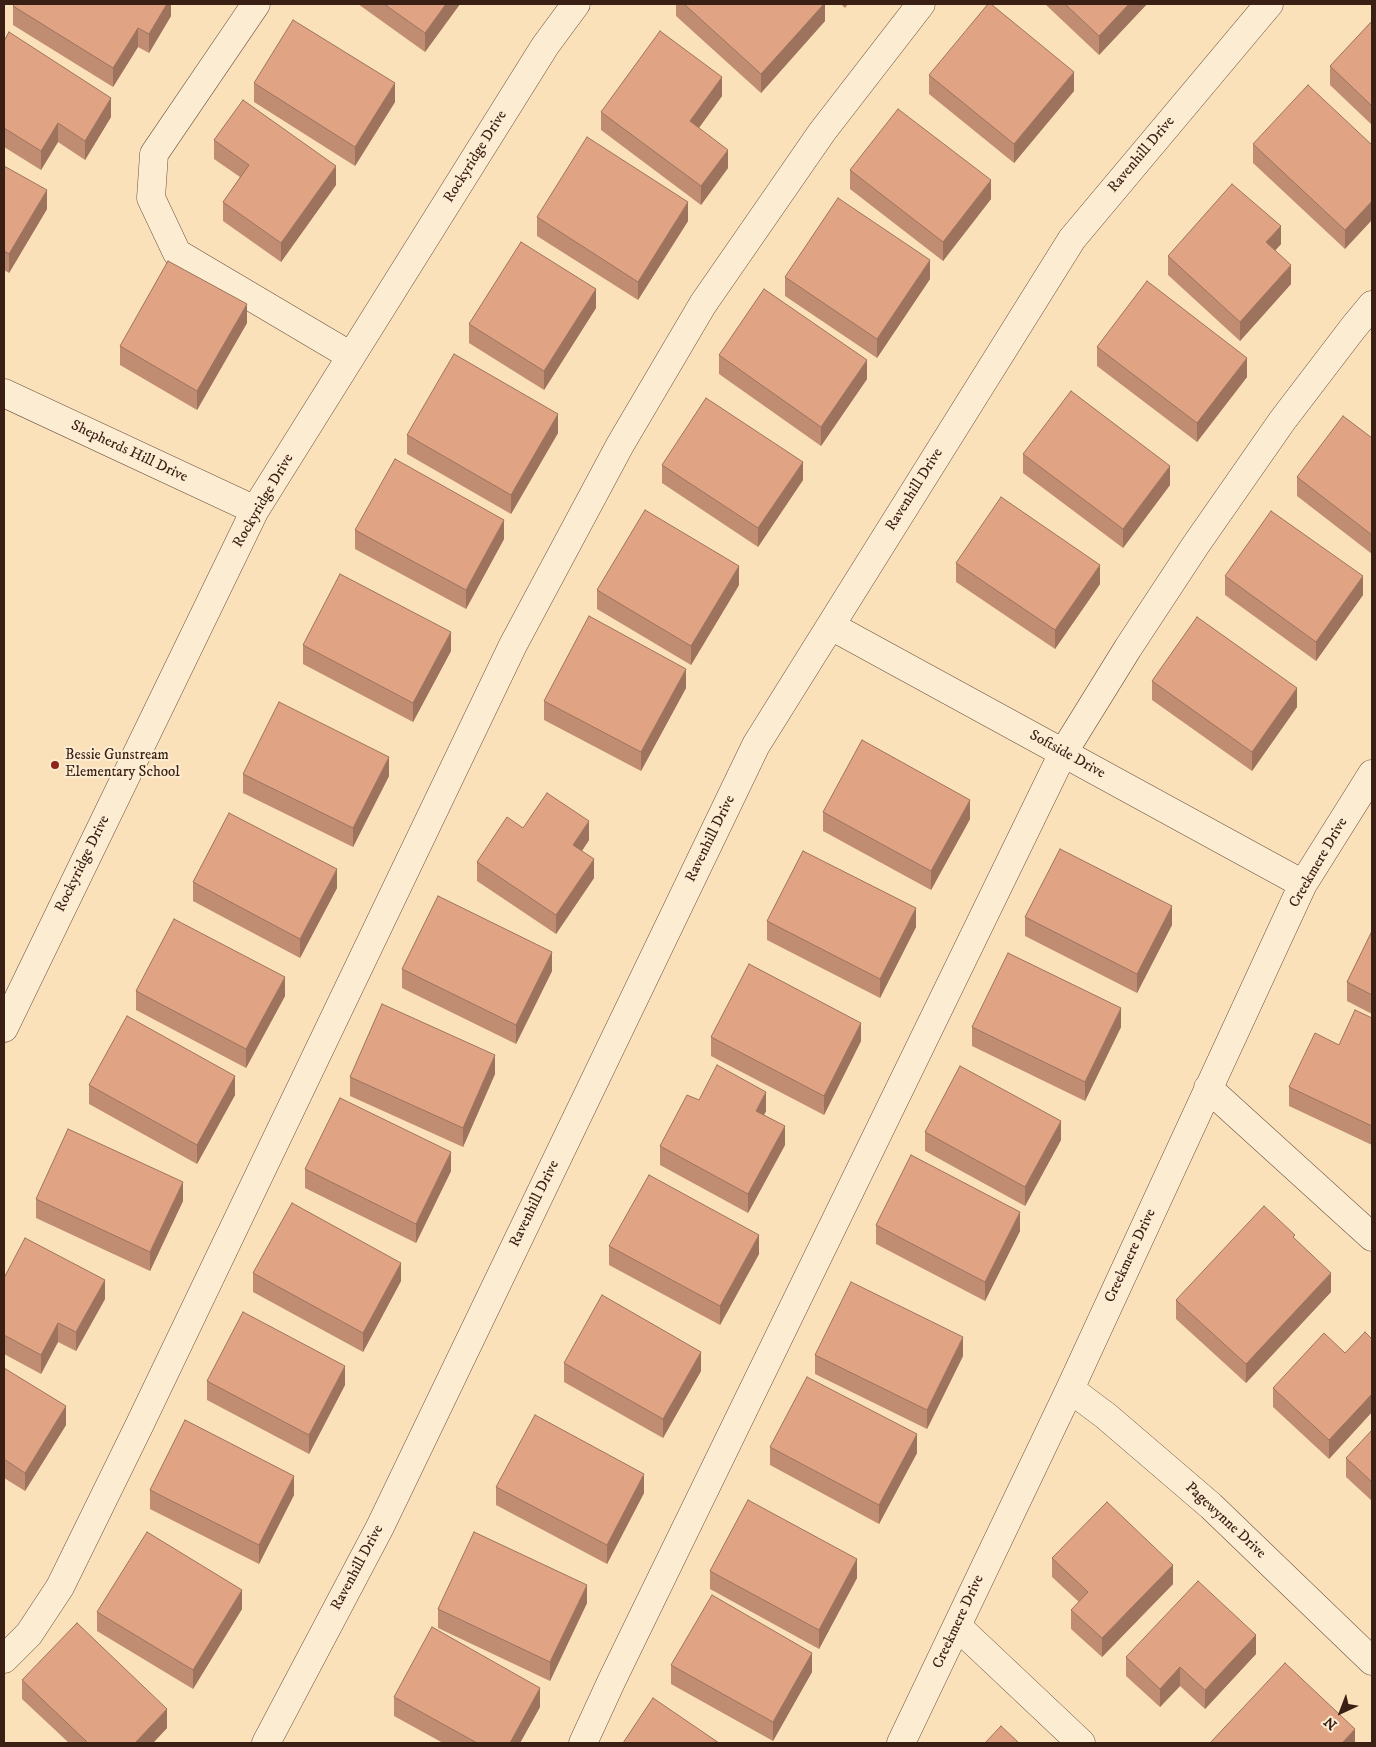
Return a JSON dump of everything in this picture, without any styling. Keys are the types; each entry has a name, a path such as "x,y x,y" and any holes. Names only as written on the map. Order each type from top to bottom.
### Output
{"street":[{"path":"256,4 154,154 151,198 177,253 351,356"},
{"name":"Rockyridge Drive","path":"4,1028 255,510 545,46 576,4"},
{"path":"4,1659 29,1634 60,1587 513,645 620,445 703,304 822,132 920,4"},
{"name":"Ravenhill Drive","path":"266,1743 380,1527 756,744 1072,239 1269,4"},
{"path":"583,1743 1063,753 1128,648 1195,546 1282,421 1372,305"},
{"name":"Shepherds Hill Drive","path":"4,393 255,510"},
{"name":"Softside Drive","path":"831,626 1303,884"},
{"name":"Creekmere Drive","path":"901,1743 1070,1389 1303,884 1372,774"},
{"path":"1208,1088 1372,1236"},
{"name":"Pagewynne Drive","path":"1070,1389 1106,1416 1211,1506 1372,1661"},
{"path":"957,1626 1081,1743"}],"building":[{"path":"15,4 167,4 149,34 138,28 113,68 13,6"},
{"path":"384,4 446,4 425,33"},
{"path":"684,4 824,4 761,74"},
{"path":"988,4 991,4 1074,72 1014,144 929,75"},
{"path":"1065,4 1129,4 1099,36"},
{"path":"293,20 395,83 355,147 254,83"},
{"path":"1372,21 1372,106 1330,66"},
{"path":"660,31 722,77 690,121 728,150 701,186 601,112"},
{"path":"9,32 111,98 85,141 58,123 41,151 4,128 4,41"},
{"path":"1308,85 1372,145 1372,201 1345,230 1253,144"},
{"path":"243,100 336,166 281,243 223,202 249,165 214,140"},
{"path":"898,109 991,180 943,242 850,170"},
{"path":"587,137 688,202 638,282 537,217"},
{"path":"4,166 47,190 9,254 4,251"},
{"path":"1232,184 1281,226 1266,242 1291,265 1240,322 1168,256"},
{"path":"838,198 930,260 877,339 785,277"},
{"path":"521,242 596,289 544,371 469,324"},
{"path":"168,261 247,304 197,391 120,346"},
{"path":"1147,281 1247,358 1197,423 1097,347"},
{"path":"764,289 867,360 821,427 719,355"},
{"path":"454,354 558,414 511,495 407,435"},
{"path":"1071,391 1170,466 1123,529 1023,454"},
{"path":"706,398 803,462 758,528 662,465"},
{"path":"1343,416 1372,438 1372,535 1297,477"},
{"path":"395,459 504,520 466,590 355,530"},
{"path":"1001,497 1100,565 1055,630 956,563"},
{"path":"645,510 739,566 691,646 597,590"},
{"path":"1271,511 1363,576 1316,642 1225,576"},
{"path":"340,574 451,632 413,703 303,645"},
{"path":"589,616 686,669 641,752 544,701"},
{"path":"1197,617 1297,688 1252,752 1152,681"},
{"path":"279,702 389,757 353,828 243,774"},
{"path":"862,740 970,800 931,871 823,812"},
{"path":"547,793 589,821 573,845 594,859 556,915 477,862 507,817 523,828"},
{"path":"229,813 337,869 300,939 193,882"},
{"path":"1060,849 1172,906 1137,974 1025,917"},
{"path":"803,851 916,908 880,979 767,921"},
{"path":"438,896 552,952 516,1025 402,969"},
{"path":"174,919 285,977 246,1049 136,991"},
{"path":"1372,931 1372,995 1347,982"},
{"path":"1008,953 1121,1008 1085,1082 972,1027"},
{"path":"749,964 861,1023 824,1096 711,1037"},
{"path":"382,1004 495,1055 463,1128 350,1077"},
{"path":"1355,1010 1372,1018 1372,1126 1289,1087 1315,1033 1339,1045"},
{"path":"127,1016 235,1076 197,1145 89,1085"},
{"path":"717,1065 766,1092 756,1111 785,1126 748,1194 660,1146 687,1095 699,1100"},
{"path":"960,1066 1061,1121 1025,1187 925,1132"},
{"path":"340,1098 451,1152 416,1224 305,1169"},
{"path":"68,1129 183,1182 150,1252 36,1199"},
{"path":"911,1155 1020,1212 985,1282 876,1225"},
{"path":"649,1175 759,1235 720,1306 609,1246"},
{"path":"292,1203 401,1263 363,1333 253,1273"},
{"path":"1264,1206 1331,1273 1246,1364 1176,1300"},
{"path":"25,1238 105,1280 76,1332 58,1323 41,1355 4,1335 4,1278"},
{"path":"851,1282 963,1337 927,1410 815,1355"},
{"path":"602,1295 701,1352 663,1419 564,1363"},
{"path":"243,1312 345,1366 309,1435 207,1381"},
{"path":"1365,1332 1372,1339 1372,1394 1329,1440 1273,1388 1324,1333 1345,1353"},
{"path":"4,1368 66,1406 25,1473 4,1459"},
{"path":"807,1377 917,1434 879,1505 770,1447"},
{"path":"535,1415 644,1474 607,1545 496,1487"},
{"path":"185,1420 294,1476 259,1545 150,1490"},
{"path":"1372,1430 1372,1482 1346,1458"},
{"path":"748,1500 857,1559 819,1630 710,1571"},
{"path":"1107,1502 1173,1565 1102,1638 1071,1610 1088,1592 1052,1558"},
{"path":"147,1532 242,1590 193,1670 97,1612"},
{"path":"474,1532 587,1585 550,1662 438,1609"},
{"path":"1198,1581 1256,1635 1205,1690 1180,1667 1160,1689 1126,1657"},
{"path":"712,1595 812,1653 773,1722 671,1665"},
{"path":"77,1623 167,1709 135,1743 88,1743 22,1680"},
{"path":"432,1627 540,1688 510,1743 477,1743 394,1697"},
{"path":"1285,1663 1355,1729 1342,1743 1210,1743"},
{"path":"653,1698 719,1743 623,1743"},
{"path":"1001,1726 1019,1743 985,1743"}],"place":[{"name":"Bessie Gunstream Elementary School","path":"55,765"}]}
